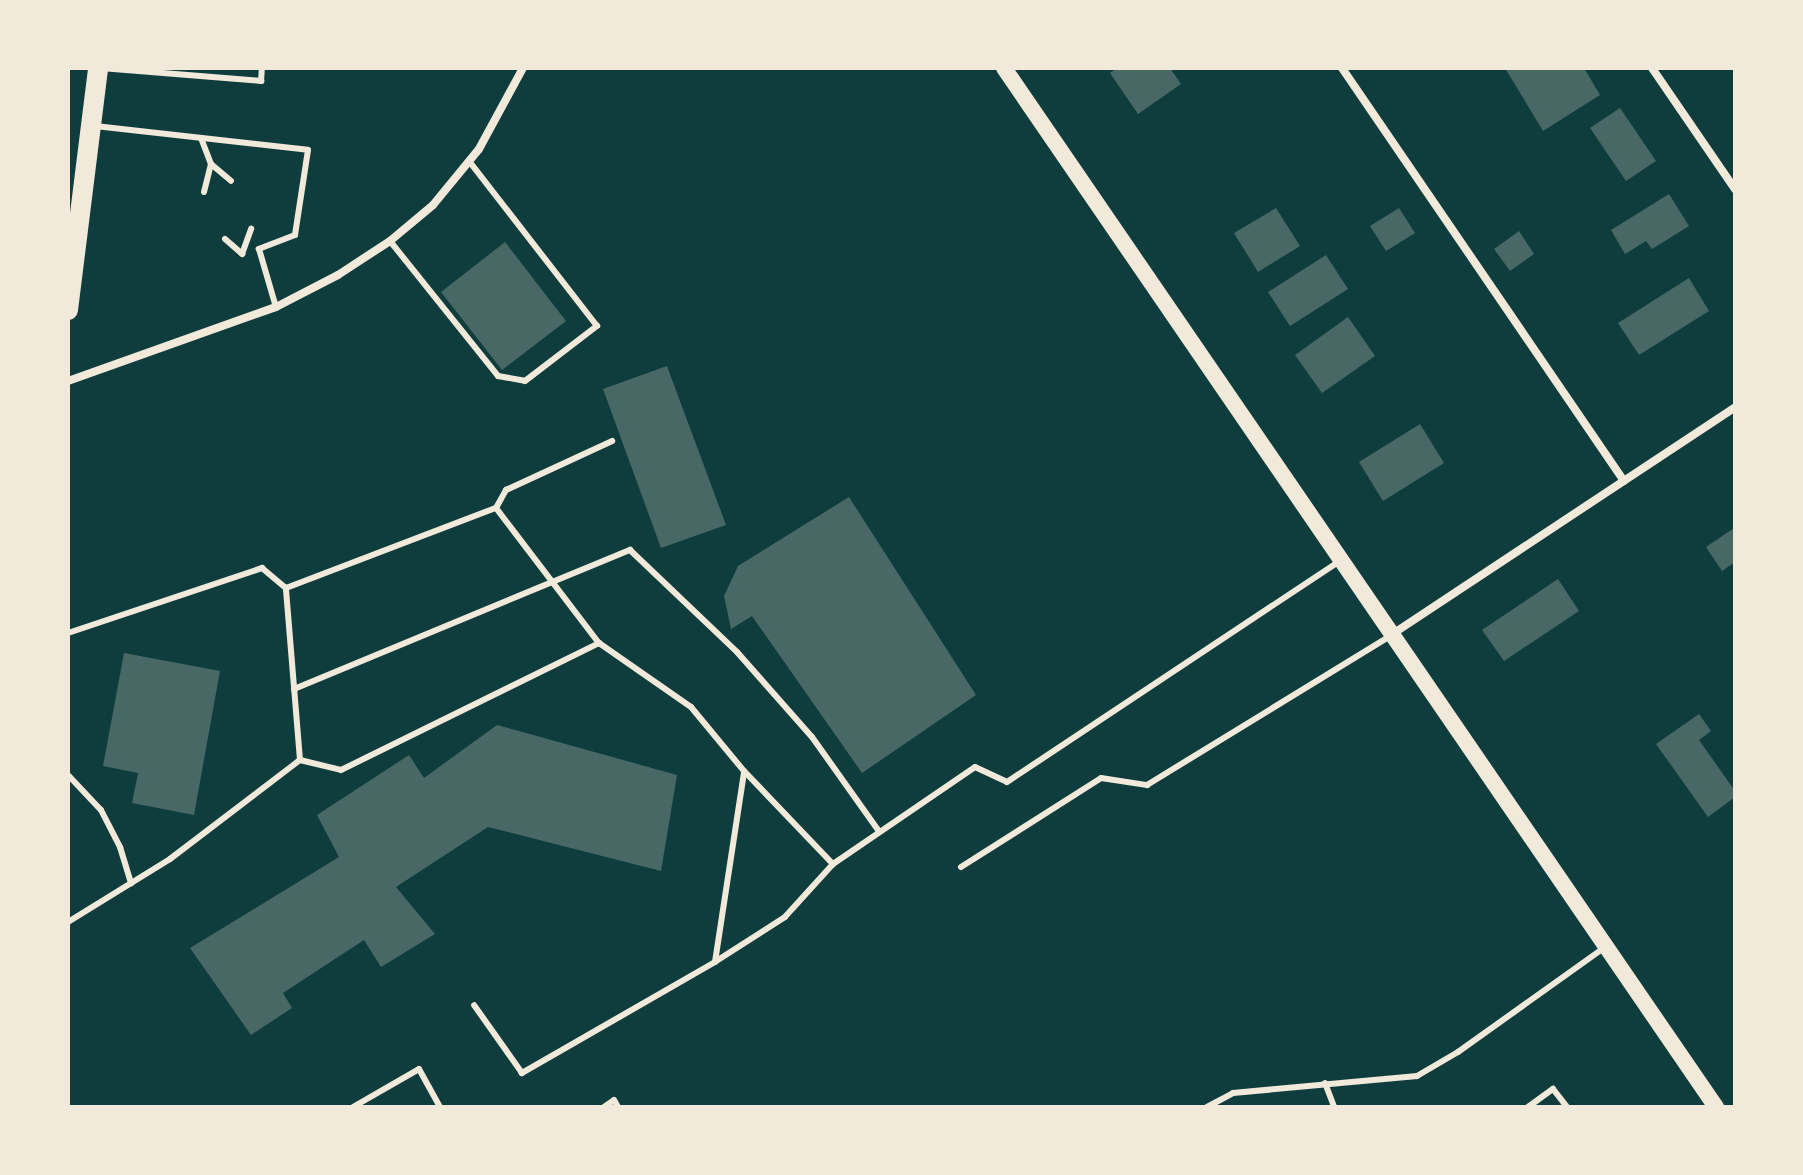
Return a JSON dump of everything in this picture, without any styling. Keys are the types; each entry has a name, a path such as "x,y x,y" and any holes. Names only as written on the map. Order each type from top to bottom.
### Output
{"main road":[{"path":"68,310 82,168 98,68"},
{"path":"1004,68 1390,636 1716,1107"}],"street":[{"path":"68,381 276,307 338,275 390,241 433,205 469,161 507,102 523,68"},
{"path":"1342,68 1624,481"},
{"path":"1652,68 1735,189"},
{"path":"1390,636 1735,407"}],"lane":[{"path":"98,68 261,81 262,68"},
{"path":"91,125 308,150 295,235 242,254"},
{"path":"201,138 211,164 231,181"},
{"path":"390,241 498,376 525,381 597,326 469,161"},
{"path":"204,192 211,164"},
{"path":"242,254 251,229"},
{"path":"225,239 242,254"},
{"path":"259,249 276,307"},
{"path":"286,588 496,508 506,490 612,441"},
{"path":"496,508 599,643 691,707 744,771 833,864"},
{"path":"294,689 630,550 737,652 812,737 878,830"},
{"path":"474,1005 522,1073 715,962 785,917 833,864 878,830 975,767 1007,782 1340,561"},
{"path":"68,633 262,568 286,588 300,760"},
{"path":"961,867 1101,778 1147,785 1390,636"},
{"path":"300,760 341,770 599,643"},
{"path":"68,922 170,859 300,760"},
{"path":"715,962 744,771"},
{"path":"68,775 101,810 120,847 131,883"},
{"path":"1207,1107 1233,1093 1417,1076 1458,1052 1605,947"},
{"path":"353,1107 419,1069 440,1107"},
{"path":"1325,1083 1334,1107"},
{"path":"1528,1107 1553,1089 1567,1107"},
{"path":"604,1107 614,1100 618,1107"}],"building":[{"path":"1117,68 1170,68 1181,84 1138,114 1110,73"},
{"path":"1505,68 1584,68 1600,95 1543,131"},
{"path":"1620,108 1656,161 1626,181 1590,128"},
{"path":"1669,194 1689,226 1652,249 1646,241 1625,254 1611,230"},
{"path":"1276,208 1300,246 1258,272 1234,233"},
{"path":"1399,208 1415,233 1386,251 1370,226"},
{"path":"1519,231 1534,254 1510,271 1494,249"},
{"path":"505,242 566,321 502,370 441,292"},
{"path":"1326,255 1348,289 1290,326 1268,292"},
{"path":"1689,278 1709,311 1639,355 1618,323"},
{"path":"1348,317 1375,356 1322,393 1295,355"},
{"path":"667,366 726,525 661,548 603,389"},
{"path":"1420,424 1444,463 1383,501 1359,462"},
{"path":"849,497 976,695 862,773 752,616 731,629 724,596 738,566"},
{"path":"1734,528 1735,562 1722,571 1706,547"},
{"path":"1558,579 1579,611 1504,661 1482,630"},
{"path":"124,653 220,671 194,815 132,803 138,773 103,766"},
{"path":"1699,714 1711,731 1699,740 1735,791 1735,797 1708,817 1656,744"},
{"path":"497,725 677,775 661,871 488,827 396,887 435,934 381,967 364,940 283,993 292,1008 251,1035 190,948 339,857 317,815 409,755 424,778"}]}
